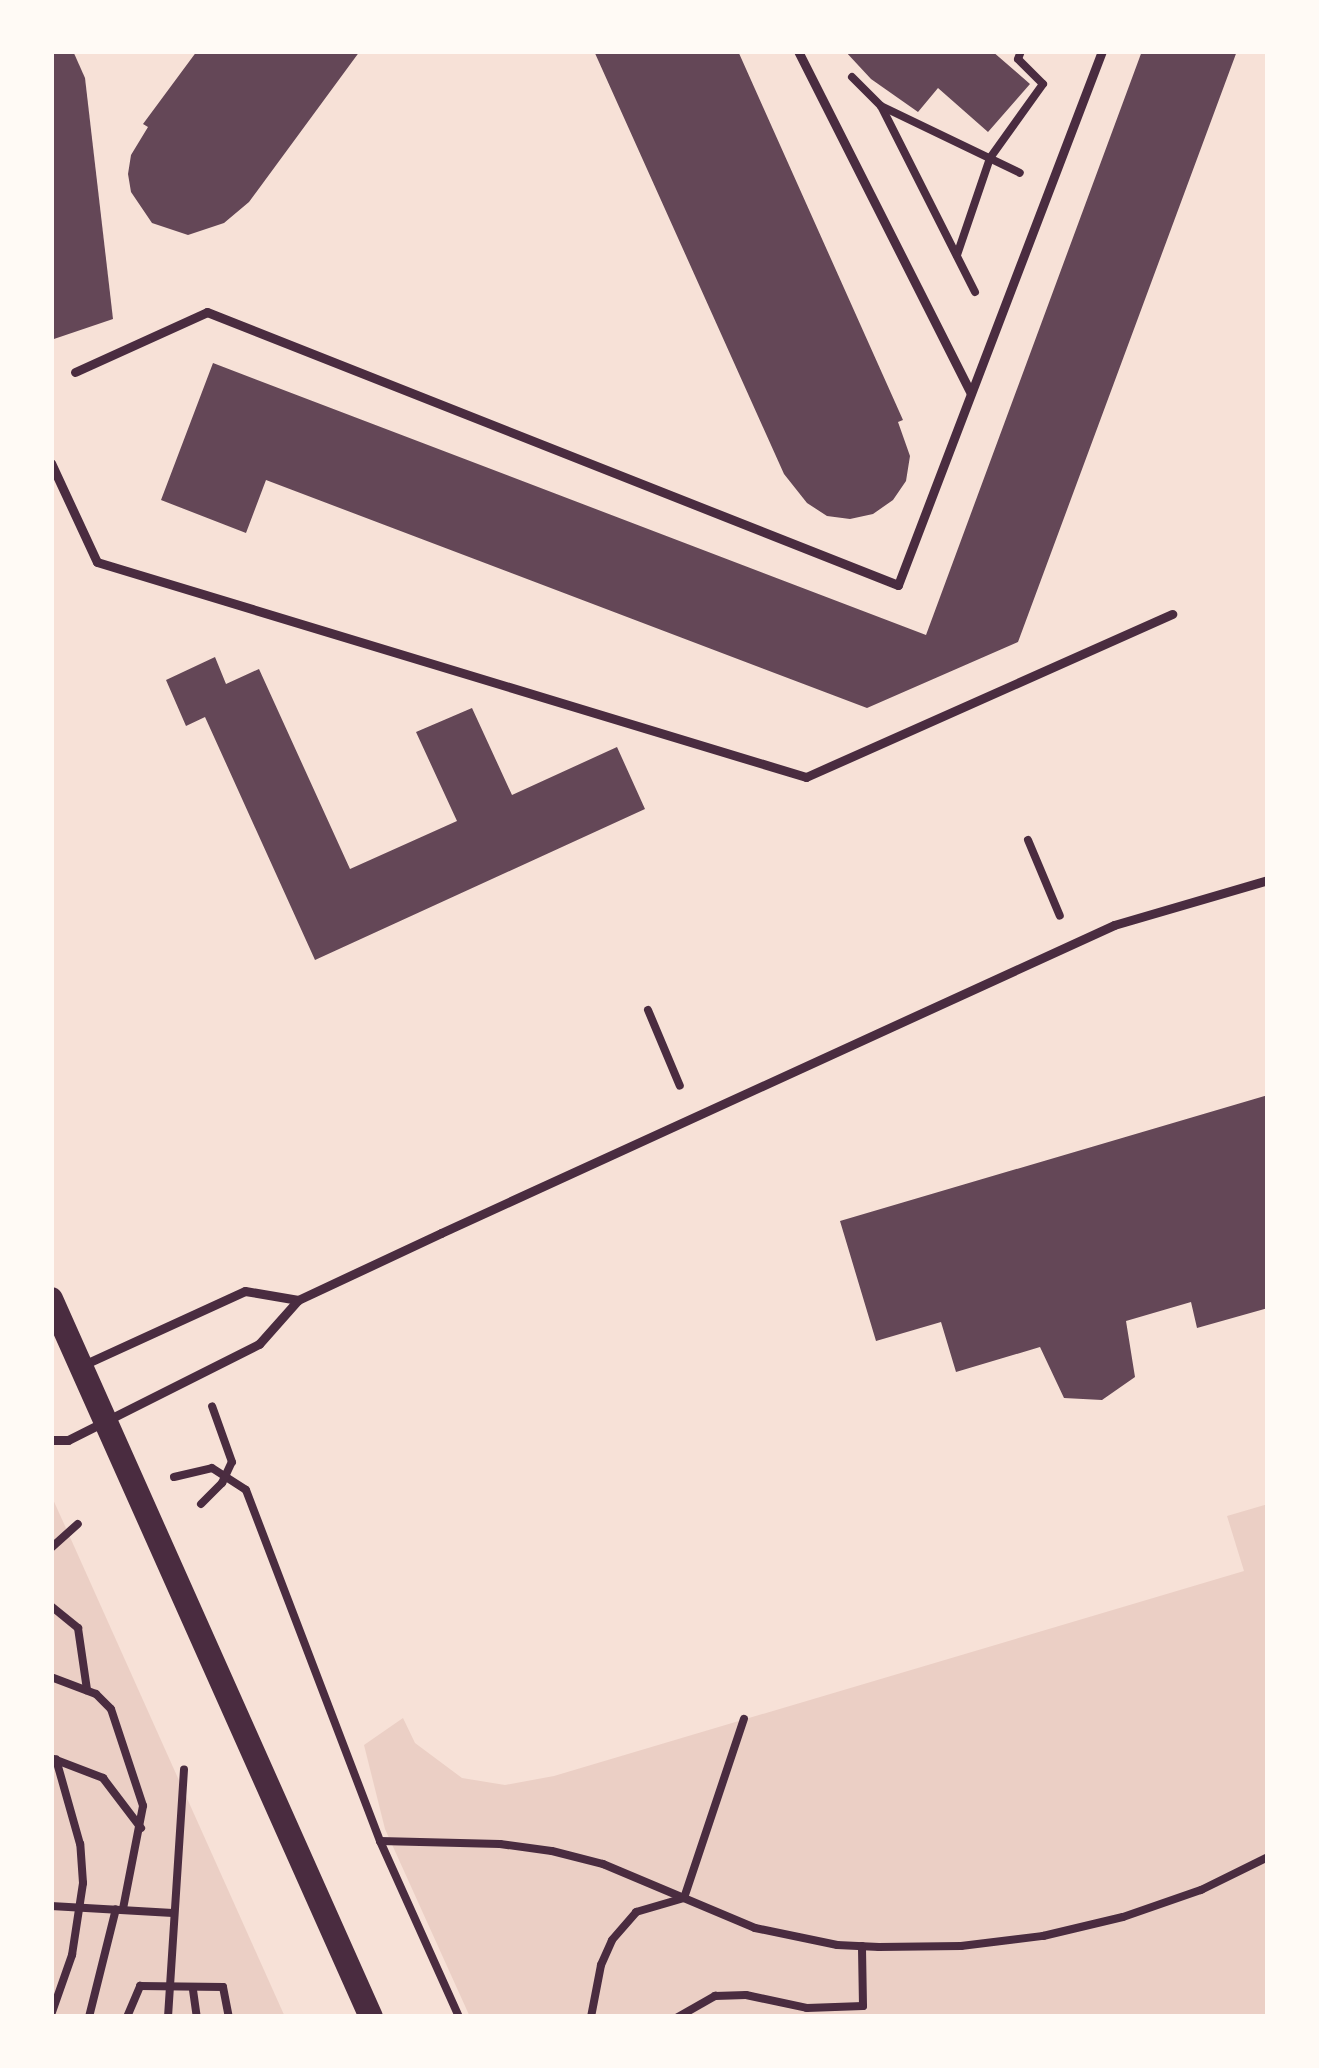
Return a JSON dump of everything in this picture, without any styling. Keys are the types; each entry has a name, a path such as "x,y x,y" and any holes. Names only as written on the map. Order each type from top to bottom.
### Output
{"main road":[{"path":"51,1299 371,2017"}],"lane":[{"path":"798,51 971,393"},
{"path":"75,372 207,313 898,585 1102,51"},
{"path":"51,463 97,562 806,777 1172,614"},
{"path":"51,1440 68,1440 260,1344 298,1300 694,1117 1114,926 1268,880"},
{"path":"81,1366 245,1291 298,1300"}],"path":[{"path":"956,256 990,158 1043,84 1018,58 1021,51"},
{"path":"995,331 880,106 1049,189"},
{"path":"1028,840 1072,945"},
{"path":"648,1010 694,1117"},
{"path":"201,1504 228,1474 232,1462 212,1406"},
{"path":"136,1493 197,1468 228,1474 246,1490 380,1841 459,2017"},
{"path":"51,1547 78,1524"},
{"path":"51,1606 77,1628 87,1690"},
{"path":"51,1677 87,1690 111,1709 143,1806 142,1829 88,2017"},
{"path":"683,1898 744,1719"},
{"path":"54,1758 103,1778 142,1829"},
{"path":"51,2015 81,1908 80,1844 54,1758"},
{"path":"168,2017 184,1770"},
{"path":"380,1841 500,1844 552,1851 603,1864 755,1928 862,1946 961,1946 1043,1936 1124,1917 1201,1889 1268,1857"},
{"path":"591,2017 601,1965 612,1940 636,1912 683,1898"},
{"path":"51,1906 173,1913"},
{"path":"678,2017 715,1996 746,1995 807,2008 863,2006 862,1946"},
{"path":"127,2017 140,1986 223,1988 229,2017"},
{"path":"193,1990 197,2017"}],"shaded area":[{"path":"51,1495 65,1526 285,2017 51,2017"},
{"path":"1268,1504 1268,2017 470,2017 385,1829 364,1745 403,1718 415,1743 462,1778 505,1785 554,1776 1244,1571 1227,1516"}],"building":[{"path":"51,51 73,51 85,78 113,319 51,340"},
{"path":"197,51 360,51 249,202 224,223 188,235 152,223 131,192 128,174 131,155 148,127 143,124"},
{"path":"594,51 738,51 903,420 898,422 910,456 906,481 893,500 873,514 850,519 827,516 807,503 784,474"},
{"path":"845,51 992,51 1030,84 988,132 938,88 918,112 871,79"},
{"path":"1142,51 1237,51 1018,642 867,708 266,480 246,533 161,500 213,363 926,635"},
{"path":"215,657 226,684 259,669 350,869 457,821 416,732 472,708 512,795 617,747 645,809 315,960 205,717 186,726 166,680"},
{"path":"1268,1095 1268,1308 1197,1328 1191,1302 1126,1321 1135,1377 1102,1400 1064,1398 1040,1347 956,1372 941,1322 876,1341 840,1221"}]}
